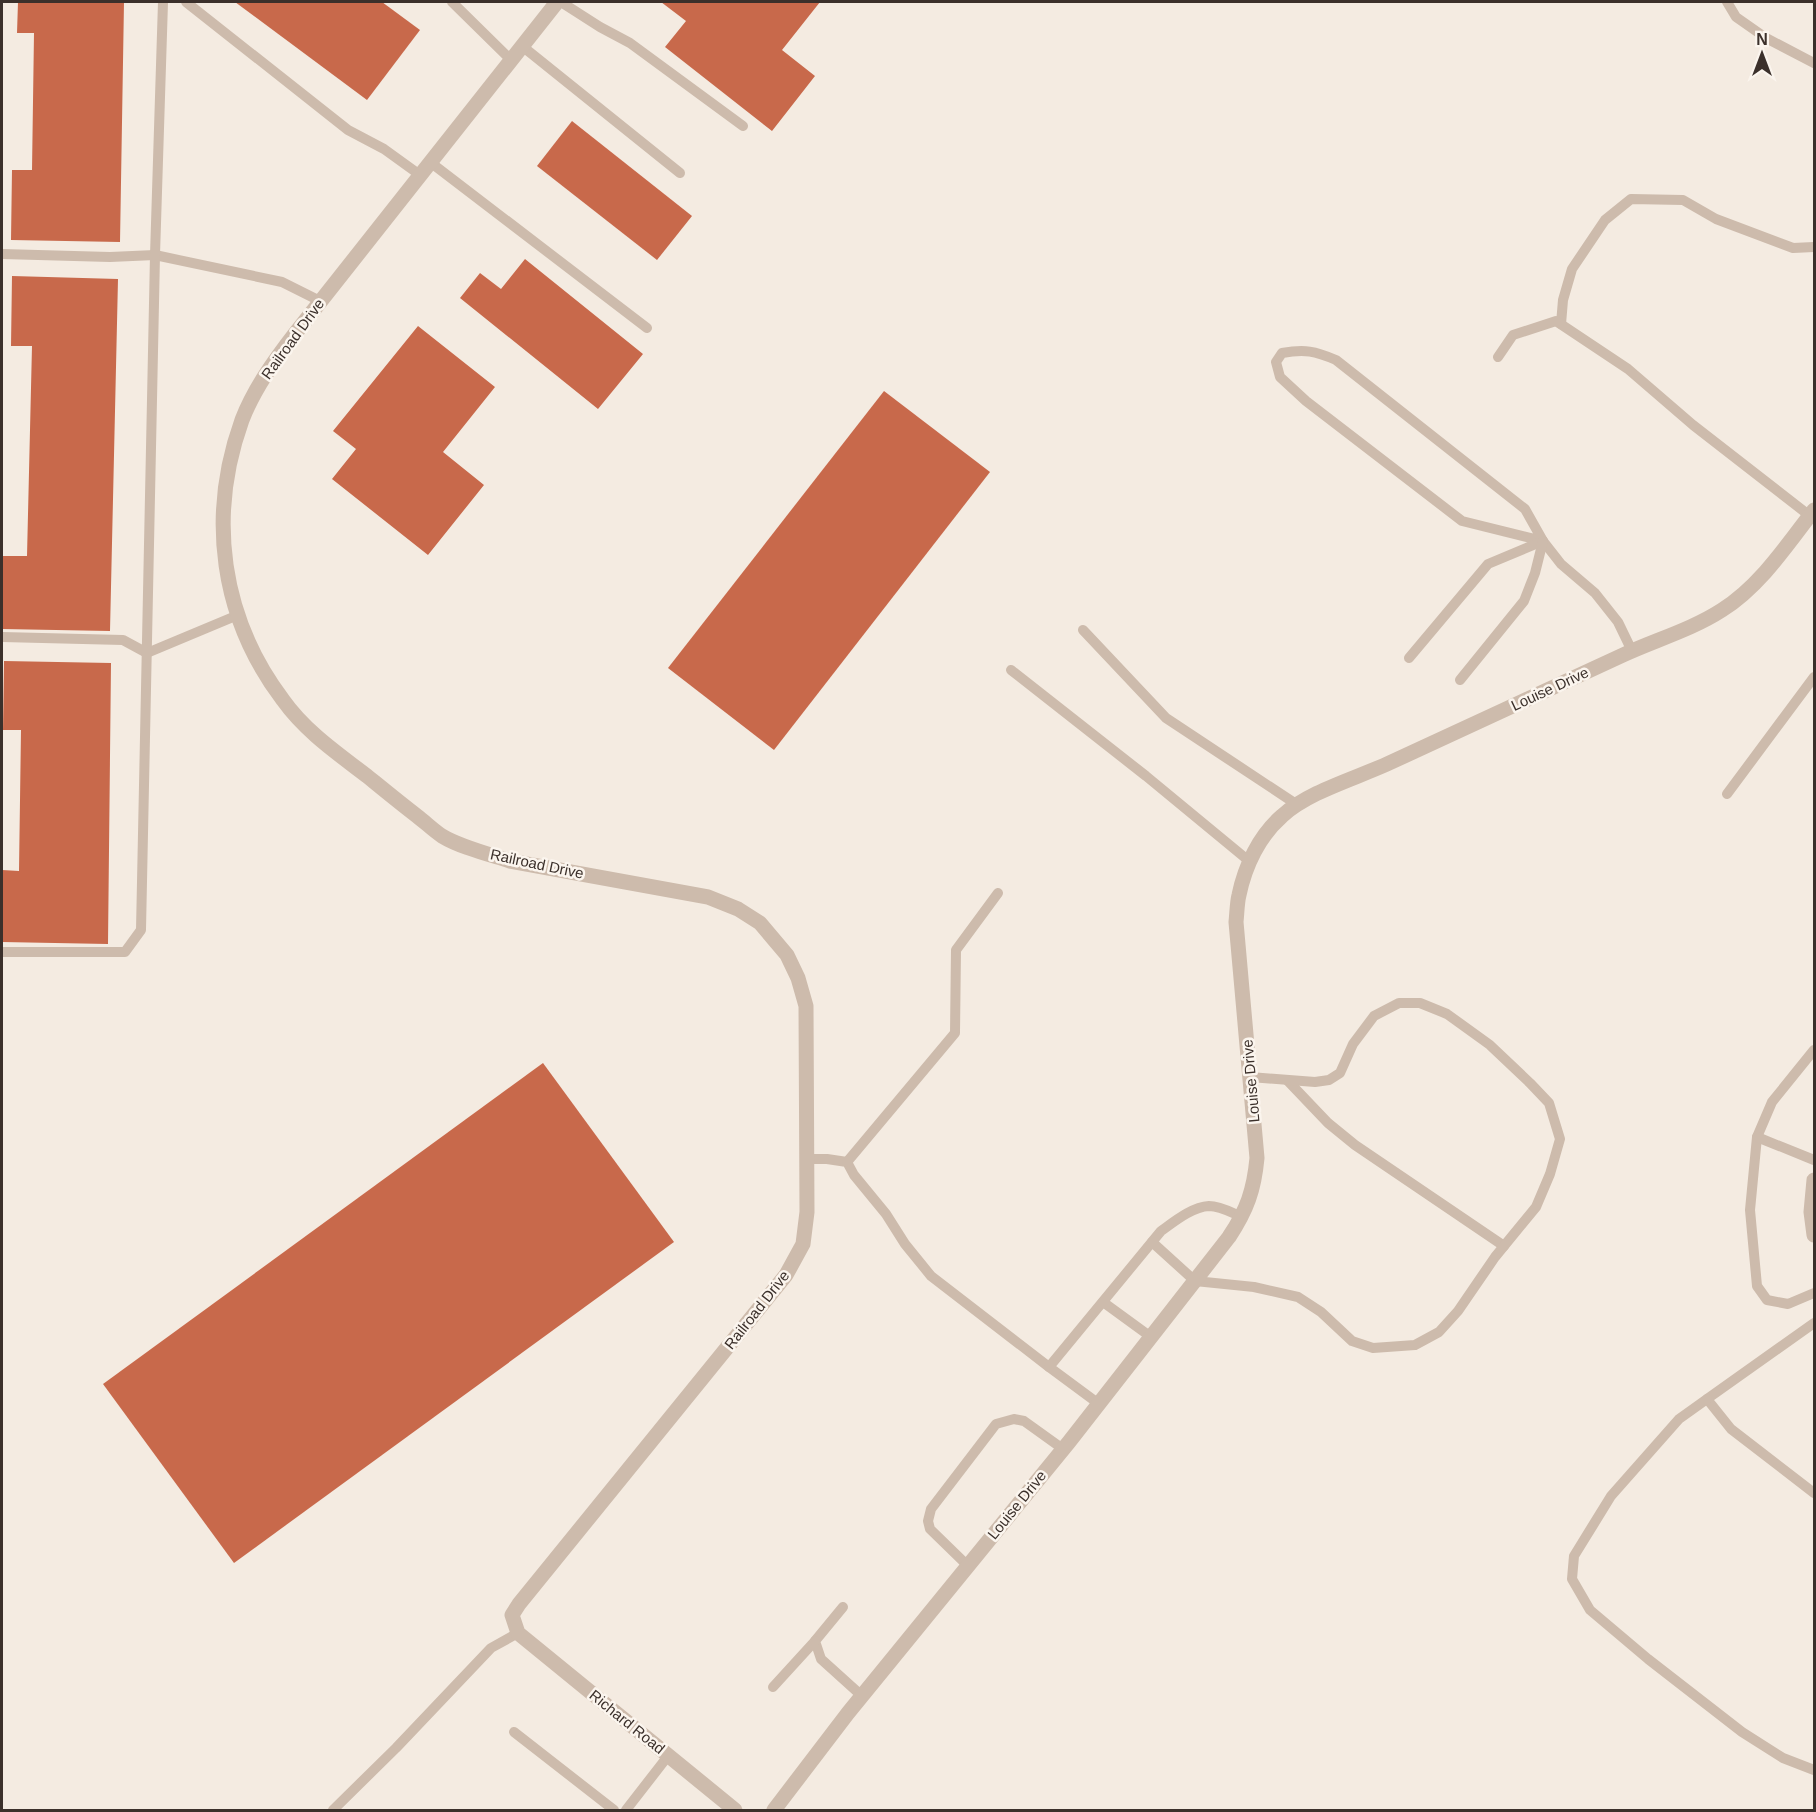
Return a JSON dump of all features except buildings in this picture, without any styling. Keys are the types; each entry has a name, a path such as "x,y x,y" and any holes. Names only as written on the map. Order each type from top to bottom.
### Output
{"street":[{"name":"Railroad Drive","path":"518,1633 513,1615 519,1604 786,1275 803,1244 807,1212 806,1006 788,955 760,923 738,909 708,897 510,861 480,852 442,836 310,731 283,701 260,668 245,636 227,573 222,524 225,491 235,442 243,418 278,356 559,2"},
{"name":"Louise Drive","path":"774,1810 862,1696 1099,1404 1242,1217 1250,1198 1257,1158 1236,922 1238,895 1250,861 1261,840 1280,817 1296,804 1701,621 1729,605 1759,578 1813,516"},
{"path":"1815,1179 1811,1212 1815,1234"},
{"name":"Richard Road","path":"518,1633 733,1810"}],"lane":[{"path":"2,952 125,952 141,930 155,255 163,2"},
{"path":"186,2 348,130 384,149 420,175"},
{"path":"452,2 511,60"},
{"path":"559,2 630,43 743,126"},
{"path":"1727,2 1736,16 1766,38 1815,63"},
{"path":"522,46 680,173"},
{"path":"430,162 647,328"},
{"path":"1562,324 1563,300 1572,269 1605,220 1631,199 1683,200 1716,219 1793,248 1815,247"},
{"path":"2,254 155,255 282,282 320,301"},
{"path":"1498,357 1513,335 1556,321 1562,324 1628,369 1693,425 1813,516"},
{"path":"1543,541 1462,521 1306,401 1280,377 1276,362 1282,353 1296,350 1315,351 1336,360 1525,509 1543,541 1561,564 1595,593 1618,622 1632,651"},
{"path":"1409,658 1488,564 1543,541"},
{"path":"1460,680 1524,601 1535,573 1543,541"},
{"path":"147,653 238,615"},
{"path":"1083,630 1166,718 1296,804"},
{"path":"2,637 123,640 147,653"},
{"path":"1011,670 1250,861"},
{"path":"1727,794 1815,677"},
{"path":"847,1162 955,1033 956,950 998,893"},
{"path":"1152,1242 1195,1281 1254,1287 1298,1297 1321,1312 1352,1341 1373,1348 1415,1345 1439,1332 1458,1311 1504,1246 1536,1207 1550,1174 1560,1139 1549,1103 1490,1045 1447,1014 1420,1003 1399,1003 1374,1016 1353,1044 1340,1073 1329,1080 1250,1077"},
{"path":"1815,1050 1772,1102 1757,1137 1750,1210 1757,1286 1767,1300 1788,1304 1815,1293"},
{"path":"1287,1080 1328,1123 1355,1145 1504,1246"},
{"path":"1757,1137 1815,1160"},
{"path":"807,1159 847,1162"},
{"path":"847,1162 854,1175 886,1214 905,1244 931,1276 1099,1404"},
{"path":"1049,1367 1161,1231 1184,1215 1208,1206 1242,1217"},
{"path":"1103,1302 1151,1337"},
{"path":"1815,1323 1680,1419 1611,1496 1574,1556 1572,1579 1590,1610 1648,1659 1742,1732 1783,1758 1815,1770"},
{"path":"1707,1399 1731,1429 1815,1493"},
{"path":"968,1566 930,1529 928,1521 930,1509 996,1424 1014,1419 1024,1422 1063,1449"},
{"path":"773,1688 843,1607"},
{"path":"333,1810 396,1748 491,1648 518,1633"},
{"path":"815,1641 821,1659 862,1696"},
{"path":"514,1732 614,1810"},
{"path":"626,1810 668,1756"}]}
